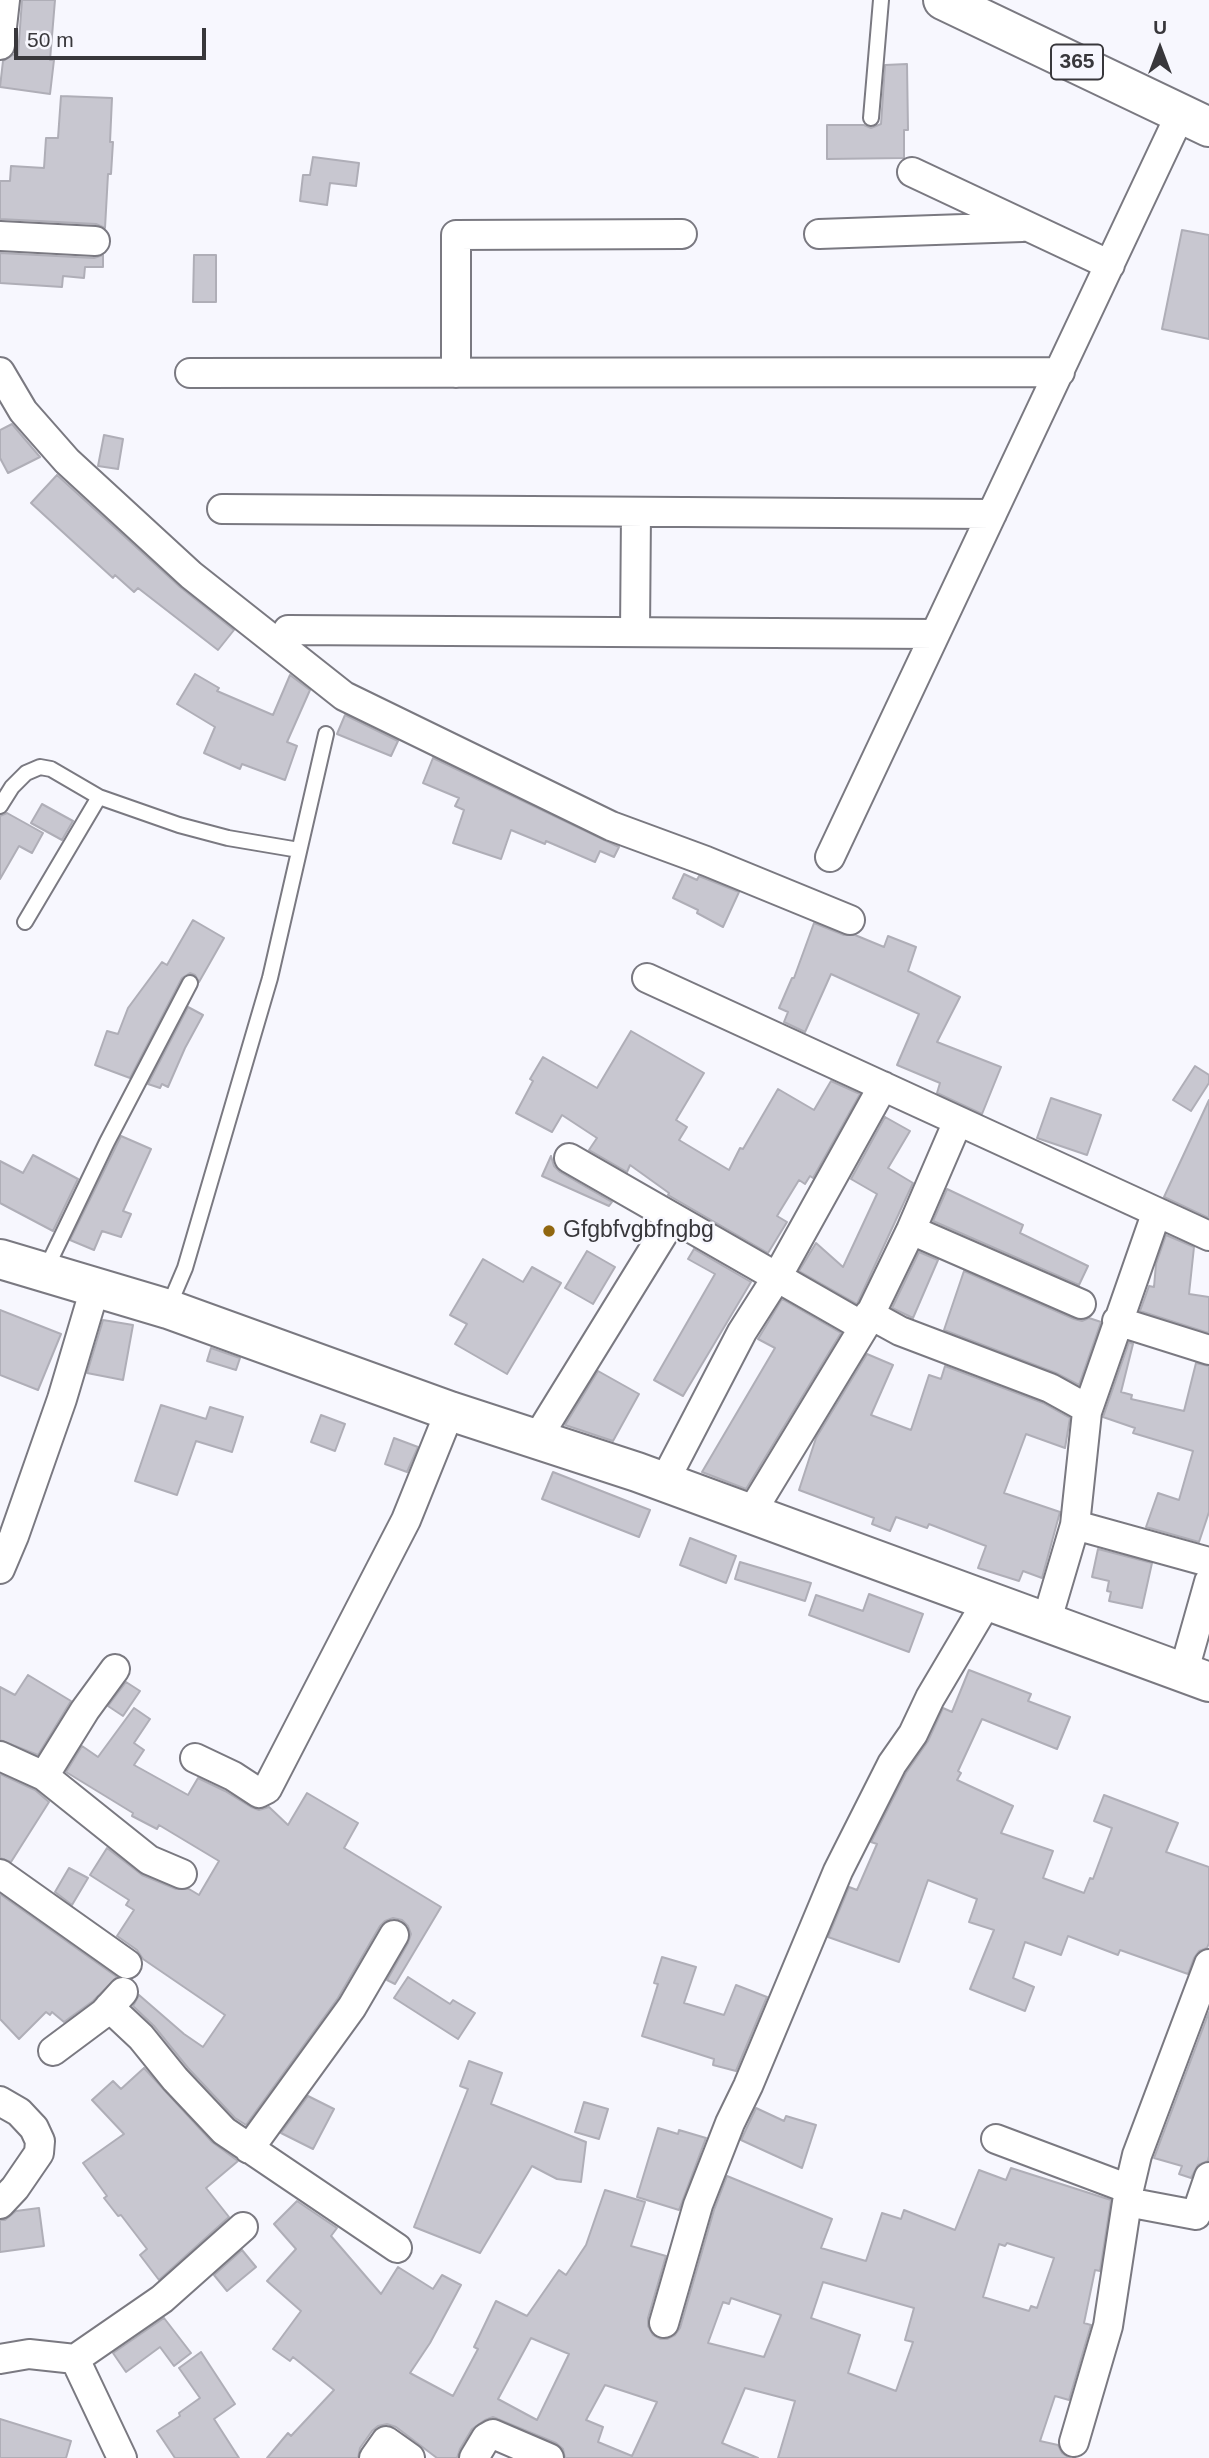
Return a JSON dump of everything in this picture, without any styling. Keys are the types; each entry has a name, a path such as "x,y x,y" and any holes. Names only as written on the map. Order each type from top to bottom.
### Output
{"main road":[{"name":"365","path":"943,0 1195,120"},
{"path":"1,1262 44,1272 168,1310 450,1411 664,1482 1196,1678"}],"street":[{"path":"0,45 5,0"},
{"path":"830,857 1110,265 1195,120"},
{"path":"912,172 1110,265"},
{"path":"819,234 1029,227"},
{"path":"456,373 456,235 682,234"},
{"path":"0,236 96,241"},
{"path":"0,372 23,411 77,470 191,575 344,696 611,826 706,861 850,920"},
{"path":"190,373 1060,372"},
{"path":"222,509 992,514"},
{"path":"635,632 636,512"},
{"path":"288,629 935,634"},
{"path":"647,978 958,1121 1022,1159 1209,1236"},
{"path":"664,1482 742,1332 777,1277 883,1086"},
{"path":"751,1513 867,1321 911,1230 958,1121"},
{"path":"569,1158 777,1277 867,1321 1050,1388 1088,1409"},
{"path":"1046,1623 1075,1525 1088,1409 1156,1214"},
{"path":"537,1440 673,1218"},
{"path":"911,1230 1081,1304"},
{"path":"0,1569 62,1399 96,1288"},
{"path":"1117,1321 1209,1350"},
{"path":"195,1758 233,1776 259,1793 267,1789 406,1520 450,1411"},
{"path":"1075,1525 1209,1562"},
{"path":"1196,1678 1209,1582"},
{"path":"664,2323 702,2194 838,1871 892,1764 914,1734 930,1698 988,1600"},
{"path":"44,1776 85,1710 115,1669"},
{"path":"0,1756 44,1776 149,1860 182,1874"},
{"path":"0,1874 127,1964"},
{"path":"249,2148 352,2007 394,1936"},
{"path":"1074,2442 1108,2326 1137,2154 1198,2025 1209,1964"},
{"path":"53,2050 117,2000 141,2037 224,2131 397,2248"},
{"path":"0,2101 19,2112 34,2128 40,2141 39,2153 10,2175 0,2204"},
{"path":"996,2139 1128,2195 1196,2215 1209,2177"},
{"path":"0,2359 29,2354 75,2359 162,2299 243,2227"},
{"path":"75,2359 122,2458"},
{"path":"474,2458 486,2438 493,2434 549,2458"},
{"path":"374,2458 386,2441 410,2458"}],"lane":[{"path":"872,118 881,0"},
{"path":"168,1310 184,1268 270,978 326,734"},
{"path":"0,806 12,787 26,774 40,767 51,769 99,797 192,828 228,838 299,850"},
{"path":"25,922 99,797"},
{"path":"44,1272 107,1142 190,983"}],"building":[{"path":"22,0 55,0 50,60 54,60 50,94 0,87 3,61 18,55"},
{"path":"907,64 908,130 904,130 904,158 827,159 827,125 864,125 871,128 881,124 885,65"},
{"path":"61,96 112,98 110,142 113,142 105,228 96,224 0,219 0,181 10,181 11,166 44,168 46,138 58,138"},
{"path":"313,157 359,163 356,186 330,183 327,205 300,201 303,175 310,175"},
{"path":"1182,230 1209,235 1209,339 1162,329"},
{"path":"0,253 94,258 103,255 103,267 85,267 84,278 63,276 62,287 0,283"},
{"path":"194,255 216,255 216,302 193,302"},
{"path":"12,424 40,457 8,473 0,458 0,430"},
{"path":"104,435 123,439 118,469 98,466"},
{"path":"57,475 180,587 234,630 218,650 138,588 134,592 115,575 113,578 31,503"},
{"path":"195,674 219,688 217,691 273,715 290,675 310,690 287,742 297,746 285,780 242,764 240,769 204,753 215,727 177,704"},
{"path":"345,715 398,741 391,756 337,734"},
{"path":"433,758 619,847 614,857 600,851 595,862 546,841 545,844 511,830 501,859 453,843 464,810 455,806 459,798 423,783"},
{"path":"42,804 73,821 62,840 31,823"},
{"path":"7,813 43,833 32,853 19,846 0,879 0,816"},
{"path":"684,874 697,880 699,876 739,892 723,927 697,913 698,910 673,898"},
{"path":"193,920 224,938 199,982 195,975 190,973 182,978 130,1078 95,1065 107,1031 118,1034 128,1008 162,962 167,965"},
{"path":"814,923 884,947 888,936 916,947 908,971 960,997 937,1042 1001,1067 982,1114 937,1093 940,1083 897,1065 919,1014 831,974 805,1032 784,1022 788,1012 779,1008 794,978"},
{"path":"188,1007 203,1015 168,1087 162,1084 160,1088 148,1084"},
{"path":"631,1031 704,1073 676,1120 687,1127 679,1140 729,1170 778,1089 814,1110 831,1081 860,1094 813,1178 810,1176 805,1184 799,1180 777,1216 787,1222 768,1253 668,1195 669,1193 630,1165 627,1172 589,1150 597,1138 562,1115 552,1132 516,1113 533,1081 530,1079 543,1057 597,1088"},
{"path":"1195,1066 1209,1075 1209,1083 1191,1111 1173,1100"},
{"path":"1051,1098 1101,1115 1087,1155 1037,1138"},
{"path":"1209,1100 1209,1218 1164,1197"},
{"path":"885,1117 910,1131 888,1168 913,1183 857,1304 799,1271 816,1243 843,1267 877,1194 851,1179"},
{"path":"121,1136 151,1149 123,1211 131,1214 121,1237 102,1231 94,1250 70,1240"},
{"path":"33,1155 78,1179 53,1231 0,1203 0,1161 23,1173"},
{"path":"551,1156 554,1166 560,1172 612,1202 609,1206 542,1176"},
{"path":"947,1189 1023,1225 1020,1233 1088,1266 1079,1285 933,1221"},
{"path":"1166,1235 1194,1247 1189,1294 1209,1297 1209,1333 1140,1311 1149,1286 1154,1287 1156,1264"},
{"path":"694,1249 751,1282 683,1396 654,1380 715,1274 688,1259"},
{"path":"587,1251 615,1267 593,1304 565,1288"},
{"path":"919,1252 938,1260 913,1318 892,1308"},
{"path":"483,1259 523,1282 532,1267 561,1283 507,1374 455,1344 467,1324 450,1315"},
{"path":"964,1271 1074,1319 1082,1321 1089,1318 1101,1322 1079,1385 1056,1373 944,1330"},
{"path":"782,1299 841,1333 746,1489 702,1472 775,1348 758,1339"},
{"path":"0,1310 61,1334 38,1390 0,1375"},
{"path":"103,1320 133,1325 123,1380 87,1373"},
{"path":"1129,1342 1133,1344 1121,1392 1132,1395 1131,1399 1184,1411 1196,1363 1209,1366 1209,1512 1199,1542 1146,1527 1158,1493 1179,1500 1193,1451 1133,1433 1135,1428 1103,1417"},
{"path":"211,1348 240,1358 236,1370 207,1361"},
{"path":"867,1354 893,1365 871,1415 911,1430 929,1375 941,1379 945,1366 1043,1403 1070,1418 1065,1448 1026,1434 1004,1493 1060,1512 1042,1578 1023,1571 1019,1581 978,1568 986,1546 929,1524 927,1528 896,1517 890,1531 872,1524 874,1518 799,1490 816,1438"},
{"path":"598,1371 639,1394 613,1441 565,1425"},
{"path":"161,1405 206,1419 210,1407 243,1417 232,1452 196,1441 177,1495 135,1481"},
{"path":"321,1415 345,1424 335,1451 311,1442"},
{"path":"394,1438 418,1447 407,1472 385,1464"},
{"path":"553,1472 650,1510 639,1537 542,1499"},
{"path":"690,1538 736,1556 726,1583 680,1565"},
{"path":"1098,1549 1152,1563 1142,1608 1109,1601 1109,1581 1092,1577"},
{"path":"740,1562 811,1583 805,1601 735,1579"},
{"path":"869,1594 923,1614 909,1652 809,1615 816,1595 863,1611"},
{"path":"969,1670 1031,1694 1028,1701 1070,1717 1057,1749 982,1719 958,1771 961,1773 957,1780 1013,1806 1001,1833 1053,1851 1043,1878 1084,1893 1090,1878 1093,1879 1112,1828 1094,1821 1104,1795 1178,1823 1166,1852 1209,1867 1209,1943 1207,1948 1199,1951 1194,1958 1188,1974 1120,1950 1118,1955 1068,1936 1061,1955 1025,1942 1013,1978 1034,1987 1025,2011 970,1989 994,1930 969,1922 977,1899 928,1880 899,1962 828,1937 849,1887 857,1890 877,1844 871,1842 906,1773 928,1741 943,1708 952,1712"},
{"path":"28,1675 71,1701 38,1755 0,1740 0,1687 15,1695"},
{"path":"126,1682 140,1691 123,1716 108,1706"},
{"path":"134,1708 150,1719 134,1743 144,1750 134,1765 188,1795 198,1778 251,1807 259,1810 269,1807 288,1825 307,1793 358,1823 344,1848 441,1907 395,1984 387,1980 411,1934 402,1920 393,1918 380,1926 338,1998 246,2125 235,2118 133,2006 139,1995 203,2047 225,2015 143,1959 137,1950 117,1936 134,1910 126,1905 129,1900 90,1875 107,1848 142,1875 176,1889 189,1889 199,1895 219,1861 159,1825 157,1829 132,1816 133,1813 66,1772 82,1746 98,1757"},
{"path":"0,1774 35,1790 49,1802 11,1862 0,1858"},
{"path":"69,1868 88,1878 72,1905 55,1892"},
{"path":"0,1894 117,1977 93,2001 64,2022 52,2012 50,2015 46,2012 19,2039 0,2019"},
{"path":"662,1957 696,1967 684,2003 724,2015 736,1985 767,1997 736,2071 713,2065 714,2059 642,2036 658,1984 654,1983"},
{"path":"408,1977 450,2004 453,2000 475,2013 458,2039 394,1998"},
{"path":"1209,2012 1209,2156 1208,2161 1198,2165 1191,2178 1179,2174 1182,2166 1154,2158"},
{"path":"469,2061 502,2073 491,2104 586,2142 581,2182 557,2179 532,2166 480,2253 414,2227 468,2089 460,2086"},
{"path":"144,2068 212,2142 238,2161 206,2188 229,2217 159,2280 140,2255 147,2249 104,2198 107,2196 83,2163 124,2134 92,2100 113,2081 121,2089"},
{"path":"308,2096 334,2109 313,2149 281,2133"},
{"path":"584,2102 608,2109 599,2139 575,2132"},
{"path":"756,2108 784,2121 786,2116 816,2125 802,2168 741,2140"},
{"path":"658,2128 678,2134 679,2130 706,2138 679,2210 637,2197"},
{"path":"1011,2168 1111,2200 1100,2271 1095,2270 1084,2323 1091,2325 1069,2400 1055,2396 1040,2441 1058,2445 1062,2453 1070,2458 778,2458 795,2401 745,2388 722,2443 758,2458 565,2458 563,2449 556,2443 493,2417 472,2429 457,2458 437,2458 396,2427 387,2424 372,2431 360,2448 358,2458 267,2458 288,2433 291,2436 334,2390 293,2357 290,2361 273,2349 301,2311 267,2281 296,2249 274,2224 297,2201 337,2228 331,2236 381,2294 398,2267 433,2289 442,2275 461,2285 430,2343 410,2373 453,2396 478,2349 474,2347 496,2301 527,2316 559,2270 566,2275 586,2245 605,2190 645,2202 631,2246 666,2256 648,2326 653,2335 667,2339 675,2335 680,2328 714,2210 727,2176 832,2219 821,2248 866,2261 882,2213 901,2219 904,2210 955,2230 979,2170 1006,2180","holes":["1007,2243 1054,2258 1037,2308 1031,2306 1029,2311 983,2297 999,2244 1005,2246","823,2282 914,2308 905,2340 913,2342 896,2391 848,2373 860,2335 811,2318","731,2298 781,2315 764,2357 708,2343 723,2302 729,2304","531,2338 569,2354 537,2420 498,2399","605,2385 657,2402 632,2456 598,2442 603,2427 586,2420"]},
{"path":"39,2208 44,2246 0,2252 0,2220 5,2220 16,2211"},
{"path":"242,2250 256,2267 227,2291 214,2275"},
{"path":"164,2318 191,2353 174,2366 160,2347 126,2372 113,2353"},
{"path":"201,2352 235,2404 214,2419 239,2458 175,2458 157,2431 180,2416 179,2413 200,2398 179,2368"},
{"path":"0,2419 71,2441 66,2458 0,2458"}],"place":[{"name":"Gfgbfvgbfngbg","path":"549,1231"}]}
